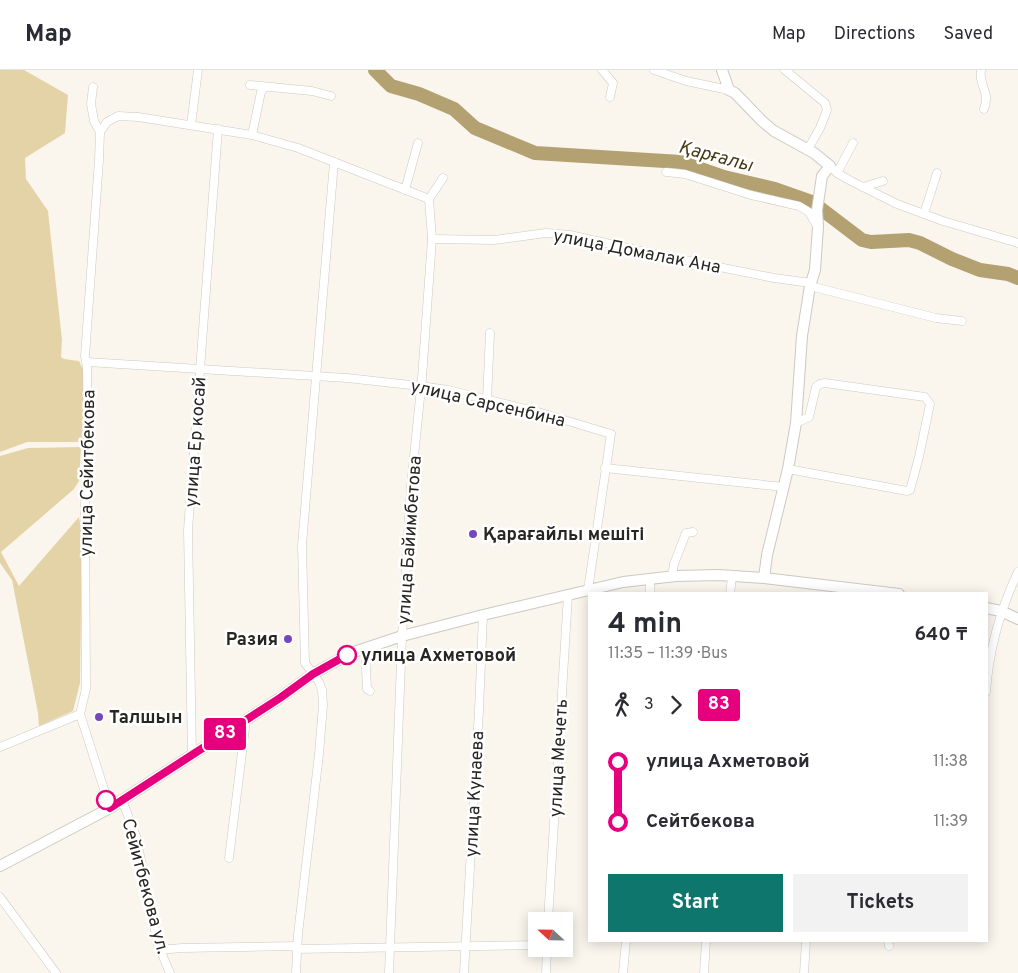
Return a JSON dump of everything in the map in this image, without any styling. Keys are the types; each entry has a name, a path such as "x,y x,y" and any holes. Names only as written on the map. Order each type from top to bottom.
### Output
{"street":[{"path":"192,125 198,70"},
{"path":"602,70 613,83 610,97"},
{"path":"654,70 686,81 735,93 762,121 774,130 808,148 834,169 863,187 897,204 1018,243"},
{"path":"722,70 729,90"},
{"path":"784,70 825,103 827,110 820,128 808,148"},
{"path":"975,70 982,70 980,78 987,98 984,109"},
{"path":"250,85 264,88 312,91 332,96"},
{"name":"улица Сейитбекова","path":"80,714 86,689 85,506 88,445 87,362 85,356 100,160 100,132 94,121 91,104 93,87"},
{"path":"252,135 261,92 264,88"},
{"path":"100,132 107,122 118,116 138,116 252,135 298,148 429,199 443,178"},
{"name":"улица Ер косай","path":"192,755 188,530 218,129"},
{"path":"764,578 766,555 784,487 796,423 802,336 815,270 822,176 834,169 853,143"},
{"path":"405,190 418,144"},
{"path":"296,973 296,948 323,705 322,690 305,663 302,545 334,162"},
{"path":"666,172 686,174 751,195 799,206 809,212 818,227"},
{"path":"924,214 937,173"},
{"path":"863,187 882,181"},
{"name":"улица Байимбетова","path":"389,973 402,636 411,486 422,378 432,239 429,199"},
{"name":"улица Домалак Ана","path":"432,239 494,240 546,233 570,235 811,285 936,318 962,321"},
{"path":"487,400 490,333"},
{"name":"улица Сарсенбина","path":"87,362 315,376 420,386 538,412 610,434 588,590"},
{"path":"788,469 910,490 930,404 925,398 825,383 816,387 809,417 796,423"},
{"path":"605,468 784,487"},
{"path":"672,576 674,564 686,533 693,532"},
{"path":"988,668 1001,611 1018,572"},
{"path":"0,866 110,808 280,698 313,674 351,653 402,636 623,582 672,576 718,575 764,578 830,589 871,592"},
{"path":"730,592 732,577"},
{"path":"650,579 650,592"},
{"name":"улица Мечеть","path":"549,912 568,595"},
{"path":"988,608 1001,611 1018,619"},
{"name":"улица Кунаева","path":"464,973 483,615"},
{"path":"365,648 367,689 370,691"},
{"path":"0,747 80,714 110,808"},
{"path":"229,858 246,720"},
{"name":"Сейитбекова ул.","path":"122,800 136,836 158,945 170,973"},
{"path":"0,897 56,973"},
{"path":"623,973 626,942"},
{"path":"704,973 706,942"},
{"path":"804,973 806,942"},
{"path":"160,950 182,948 528,945"},
{"path":"546,973 547,958"}],"shaded area":[{"path":"0,70 24,70 68,95 65,133 25,158 26,179 48,211 62,340 61,357 79,361 84,372 84,442 27,442 0,452"},
{"path":"81,447 79,481 74,489 1,552 19,586 79,517 82,535 80,683 73,711 39,726 12,580 0,563 0,456 28,448"}],"waterway":[{"name":"Қарғалы","path":"375,70 391,86 419,94 454,109 475,128 535,153 681,162 724,177 775,189 812,202 862,240 871,242 909,240 920,243 980,270 1008,274 1018,278"}],"bus line":[{"name":"83","path":"106,800 110,808 280,698 313,674 347,655"}],"place":[{"name":"Қарағайлы мешіті","path":"473,534"},
{"name":"Разия","path":"288,639"},
{"name":"улица Ахметовой","path":"347,655"},
{"name":"Талшын","path":"99,717"}]}
